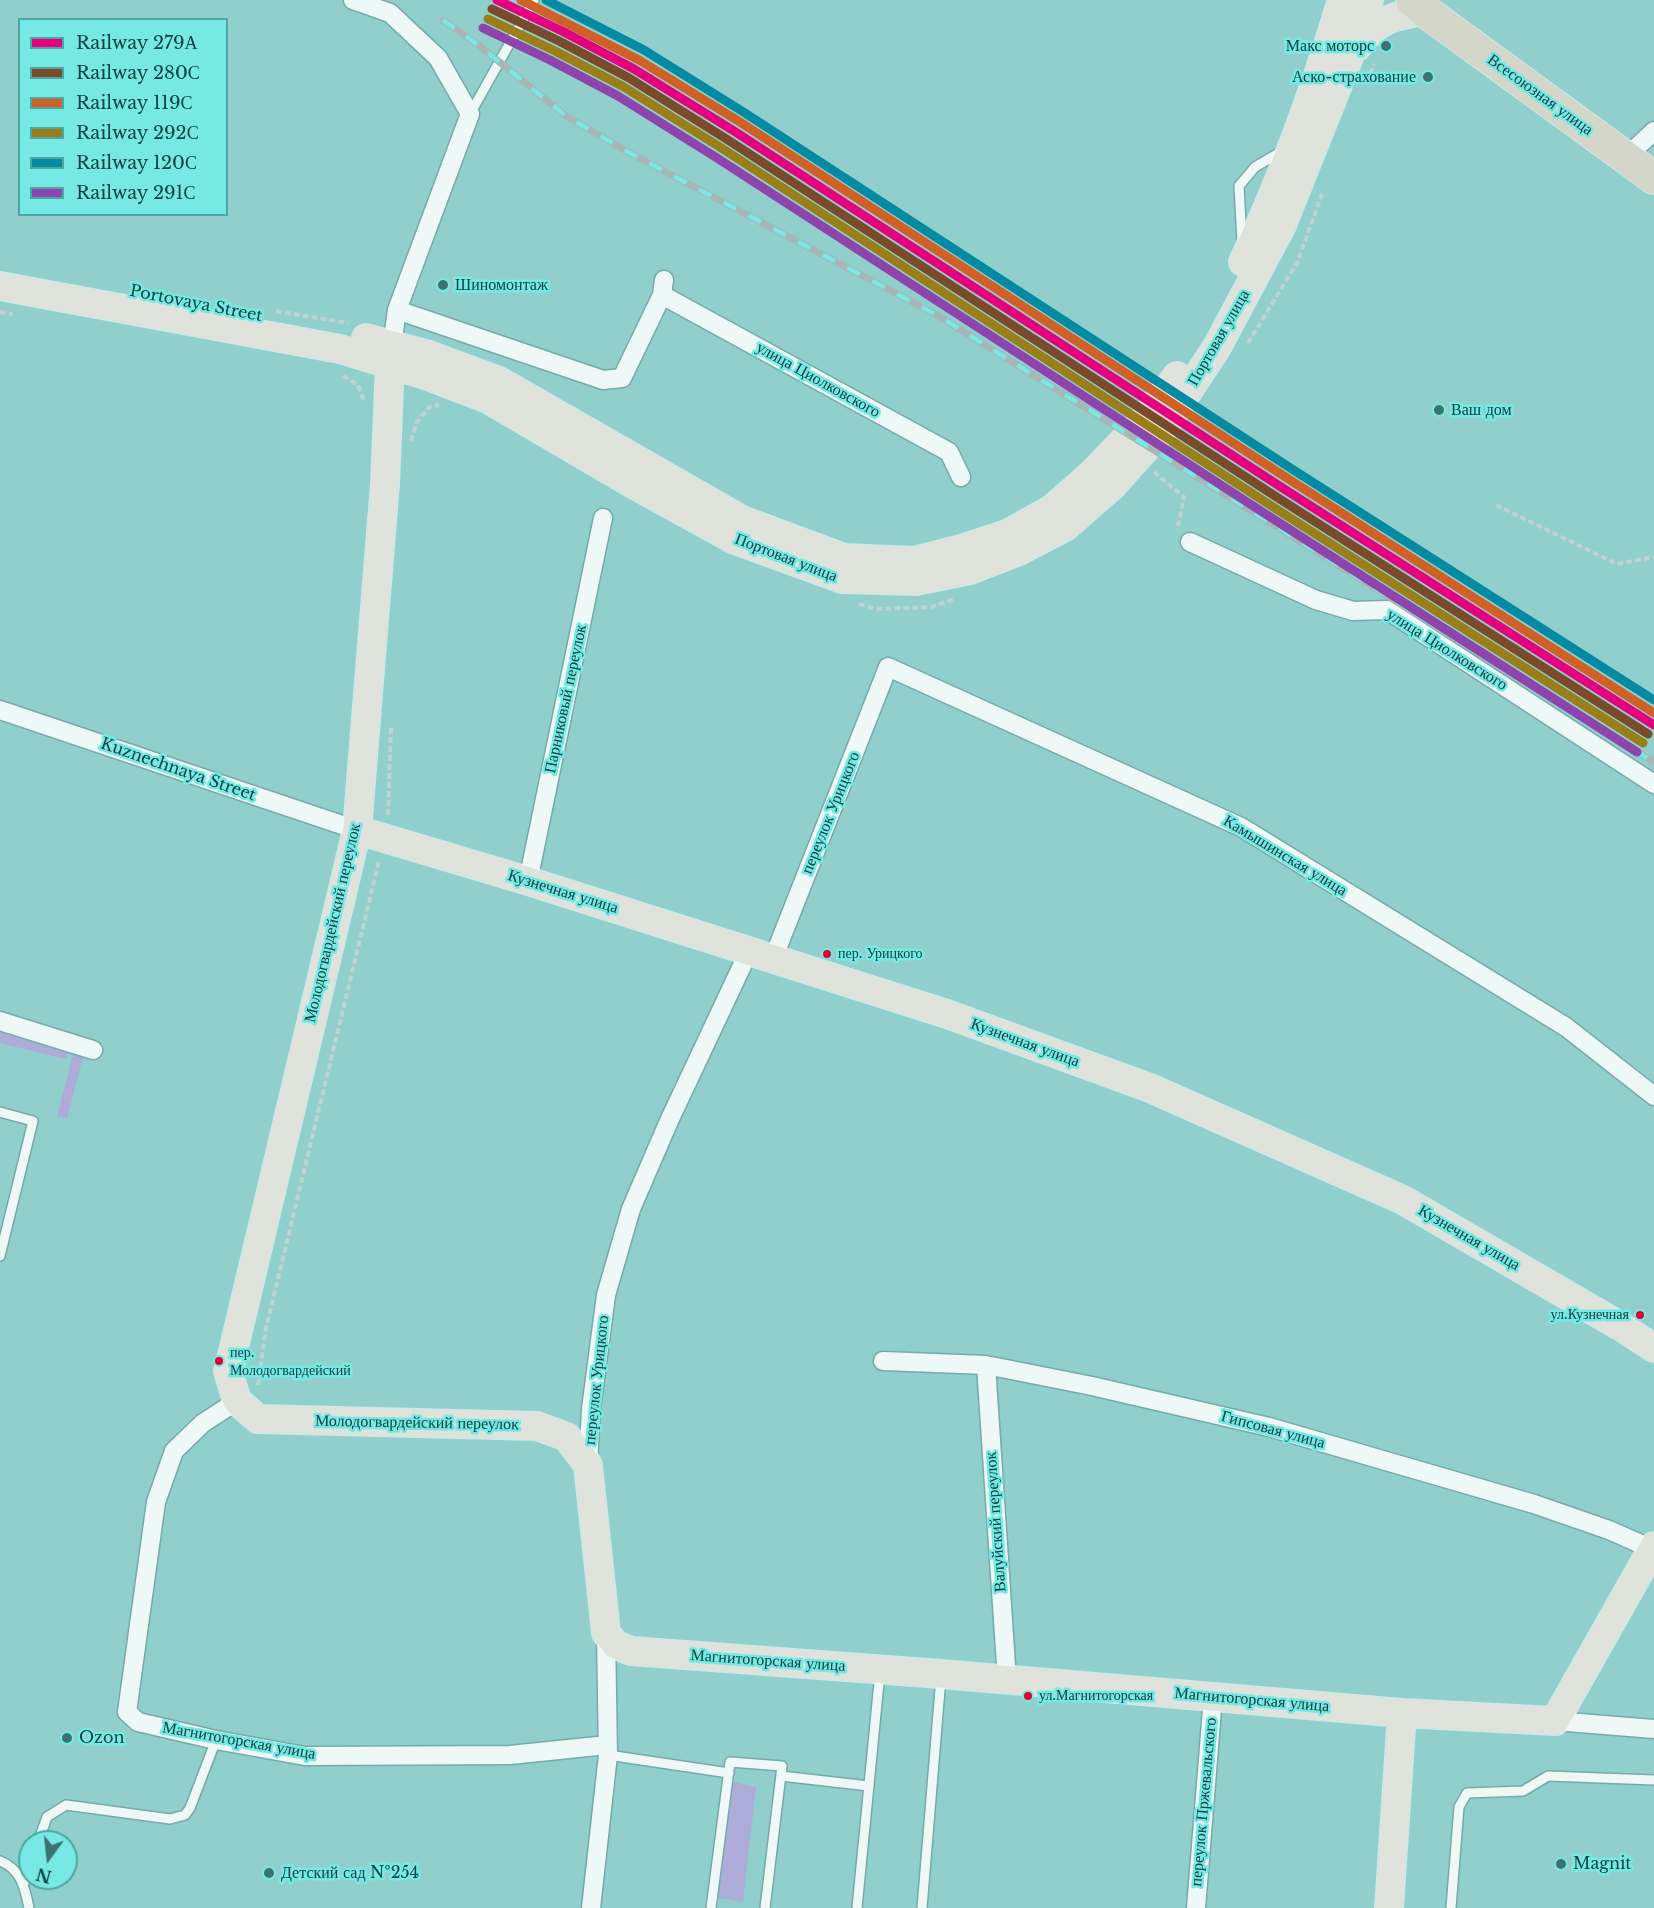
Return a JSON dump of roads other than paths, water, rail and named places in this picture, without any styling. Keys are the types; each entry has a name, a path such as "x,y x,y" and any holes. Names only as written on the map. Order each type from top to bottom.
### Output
{"highway":[{"name":"Всесоюзная улица","path":"1412,4 1654,178"}],"main road":[{"path":"1325,0 1339,51 1365,36 1378,23 1403,14 1412,4"},
{"name":"Портовая улица","path":"391,354 488,399 635,485 735,540 843,579 916,581 970,570 1019,551 1065,527 1112,486 1163,429 1217,347 1282,225 1339,51 1342,0"},
{"name":"Портовая улица","path":"391,354 429,355 499,381 742,520 844,558 914,561 1007,534 1052,509 1094,473 1146,418 1204,340 1264,217 1294,144 1339,51 1369,0"},
{"name":"Portovaya Street","path":"0,267 346,332 391,354"},
{"name":"Portovaya Street","path":"0,286 340,350 391,354"},
{"name":"Молодогвардейский переулок","path":"391,354 385,484 357,830 228,1371 247,1395 258,1419 537,1426 567,1437 588,1465"},
{"name":"Кузнечная улица","path":"357,830 528,881 947,1014 1161,1093 1403,1200 1654,1348"},
{"name":"переулок Урицкого","path":"588,1465 606,1633"},
{"path":"1555,1721 1653,1548"},
{"name":"Магнитогорская улица","path":"606,1633 616,1645 631,1651 880,1669 1402,1713 1555,1721"},
{"path":"1389,1908 1402,1713"}],"street":[{"path":"353,0 390,13 438,58 470,114"},
{"name":"Молодогвардейский переулок","path":"391,354 398,310 470,114"},
{"path":"1625,158 1654,131"},
{"name":"улица Циолковского","path":"398,310 603,380 622,378 663,287 949,452 961,477"},
{"name":"Парниковый переулок","path":"528,881 603,518"},
{"name":"улица Циолковского","path":"1190,542 1316,600 1353,611 1387,610 1654,784"},
{"name":"переулок Урицкого","path":"588,1465 591,1409 606,1294 631,1209 669,1121 761,955 888,667"},
{"name":"Камышинская улица","path":"888,667 1241,827 1566,1027 1654,1096"},
{"name":"Kuznechnaya Street","path":"0,710 357,830"},
{"path":"0,1020 93,1050"},
{"name":"Гипсовая улица","path":"883,1361 986,1365 1092,1386 1269,1427 1534,1504 1653,1548"},
{"name":"Валуйский переулок","path":"986,1365 1007,1680"},
{"name":"Магнитогорская улица","path":"247,1395 203,1423 174,1451 156,1502 127,1712 138,1722 216,1740 305,1756 510,1755 607,1750"},
{"name":"переулок Урицкого","path":"591,1908 607,1750 606,1633"},
{"name":"переулок Пржевальского","path":"1196,1908 1213,1697"},
{"name":"Магнитогорская улица","path":"1555,1721 1654,1729"}],"lane":[{"path":"470,114 534,0"},
{"path":"0,1112 33,1121 4,1222 0,1256"},
{"path":"857,1908 880,1669"},
{"path":"922,1908 941,1674"},
{"path":"42,1830 47,1817 66,1805 170,1819 184,1815 190,1808 216,1740"},
{"path":"607,1750 729,1773"},
{"path":"711,1908 730,1762 782,1766 765,1908"},
{"path":"781,1776 869,1786"},
{"path":"1451,1908 1459,1807 1467,1794 1523,1791 1548,1776 1654,1779"},
{"path":"0,1861 9,1864 18,1875"},
{"path":"25,1890 29,1908"}],"railway":[{"path":"443,20 481,47 566,116 628,152 937,315 1654,762"}],"rail line":[{"name":"279А","path":"497,0 634,69 734,131 1281,487 1654,725"},
{"name":"119С","path":"521,0 639,60 740,122 1287,478 1654,713"},
{"name":"120С","path":"546,0 644,50 745,113 1292,469 1654,700"},
{"name":"280С","path":"492,9 629,78 728,140 1275,496 1648,734"},
{"name":"292С","path":"488,19 624,87 723,149 1270,505 1643,743"},
{"name":"291С","path":"483,28 618,96 717,158 1637,752"}],"place":[{"name":"Макс моторс","path":"1386,46"},
{"name":"Аско-страхование","path":"1428,77"},
{"name":"Шиномонтаж","path":"443,285"},
{"name":"Ваш дом","path":"1439,410"},
{"name":"пер. Урицкого","path":"827,954"},
{"name":"ул.Кузнечная","path":"1640,1315"},
{"name":"пер. Молодогвардейский","path":"219,1361"},
{"name":"ул.Магнитогорская","path":"1028,1696"},
{"name":"Ozon","path":"67,1738"},
{"name":"Magnit","path":"1561,1864"},
{"name":"Детский сад №254","path":"269,1873"}]}
